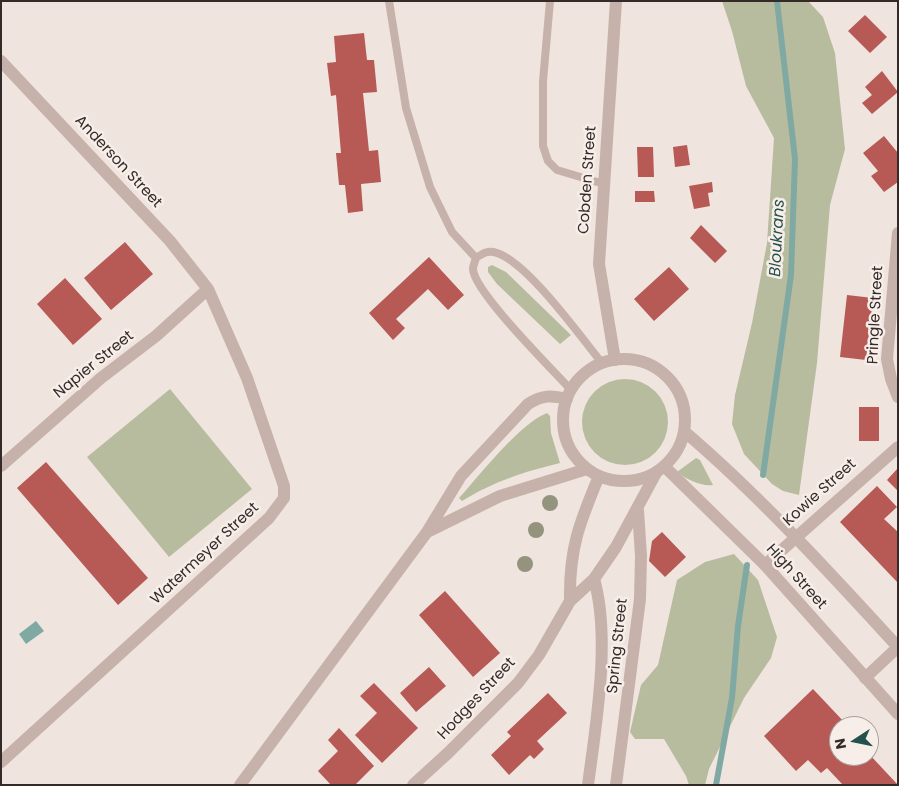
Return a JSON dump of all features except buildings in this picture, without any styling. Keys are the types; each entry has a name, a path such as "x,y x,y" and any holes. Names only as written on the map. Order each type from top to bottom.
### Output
{"street":[{"name":"Cobden Street","path":"608,361 599,264 616,1"},
{"name":"Anderson Street","path":"1,60 170,241 208,289"},
{"name":"Pringle Street","path":"898,233 887,359 891,379 898,397"},
{"name":"Napier Street","path":"1,466 101,378 156,336 208,289"},
{"name":"Watermeyer Street","path":"1,762 269,518 284,498 284,486 247,378 208,289"},
{"path":"634,359 653,366 668,378 680,394 685,412 685,432 678,451 661,470 638,481 618,482 599,476 587,469 574,455 566,437 563,418 569,395 579,379 608,361 634,359"},
{"path":"240,785 427,532 460,476 528,404 542,396 569,395"},
{"name":"High Street","path":"685,432 729,469 796,536 898,647"},
{"name":"Kowie Street","path":"765,565 898,447"},
{"path":"427,532 500,496 587,469"},
{"name":"High Street","path":"661,470 765,565 898,714"},
{"name":"Hodges Street","path":"413,785 455,747 518,683 539,654 570,601 594,579 661,470"},
{"path":"570,601 570,570 576,535 599,476"},
{"name":"Spring Street","path":"616,785 640,599 641,565 638,510"},
{"name":"Spring Street","path":"588,785 600,655 601,622 594,579"},
{"path":"865,678 898,647"}],"lane":[{"path":"389,1 406,108 430,187 452,232 476,258"},
{"path":"550,1 543,81 543,146 548,162 557,170 604,184"},
{"path":"569,395 490,300 475,277 472,268 476,258 486,252 497,253 517,265 608,361"}],"green space":[{"path":"722,1 808,1 823,17 835,53 845,149 830,205 817,363 799,495 783,491 772,484 744,454 732,424 735,395 752,323 767,243 774,138 746,86"},
{"path":"492,265 506,272 571,335 560,344 497,284 488,272 488,267"},
{"path":"625,379 641,382 649,386 661,398 665,406 668,422 665,438 661,446 649,458 641,462 625,465 609,462 601,458 589,446 585,438 582,422 585,406 589,398 601,386 609,382"},
{"path":"170,389 252,489 169,557 87,457"},
{"path":"547,413 550,416 551,433 560,463 509,478 462,501 459,498 512,439 536,419"},
{"path":"696,458 700,460 713,485 694,482 677,472"},
{"path":"734,554 758,580 777,637 771,658 744,698 709,769 705,785 689,785 686,776 664,739 635,739 630,732 641,685 658,665 677,580 705,562"}],"water":[{"path":"36,621 44,631 26,644 19,634"}],"waterway":[{"name":"Bloukrans","path":"763,475 791,275 795,159 777,1"},
{"path":"716,785 732,698 738,626 747,565"}]}
